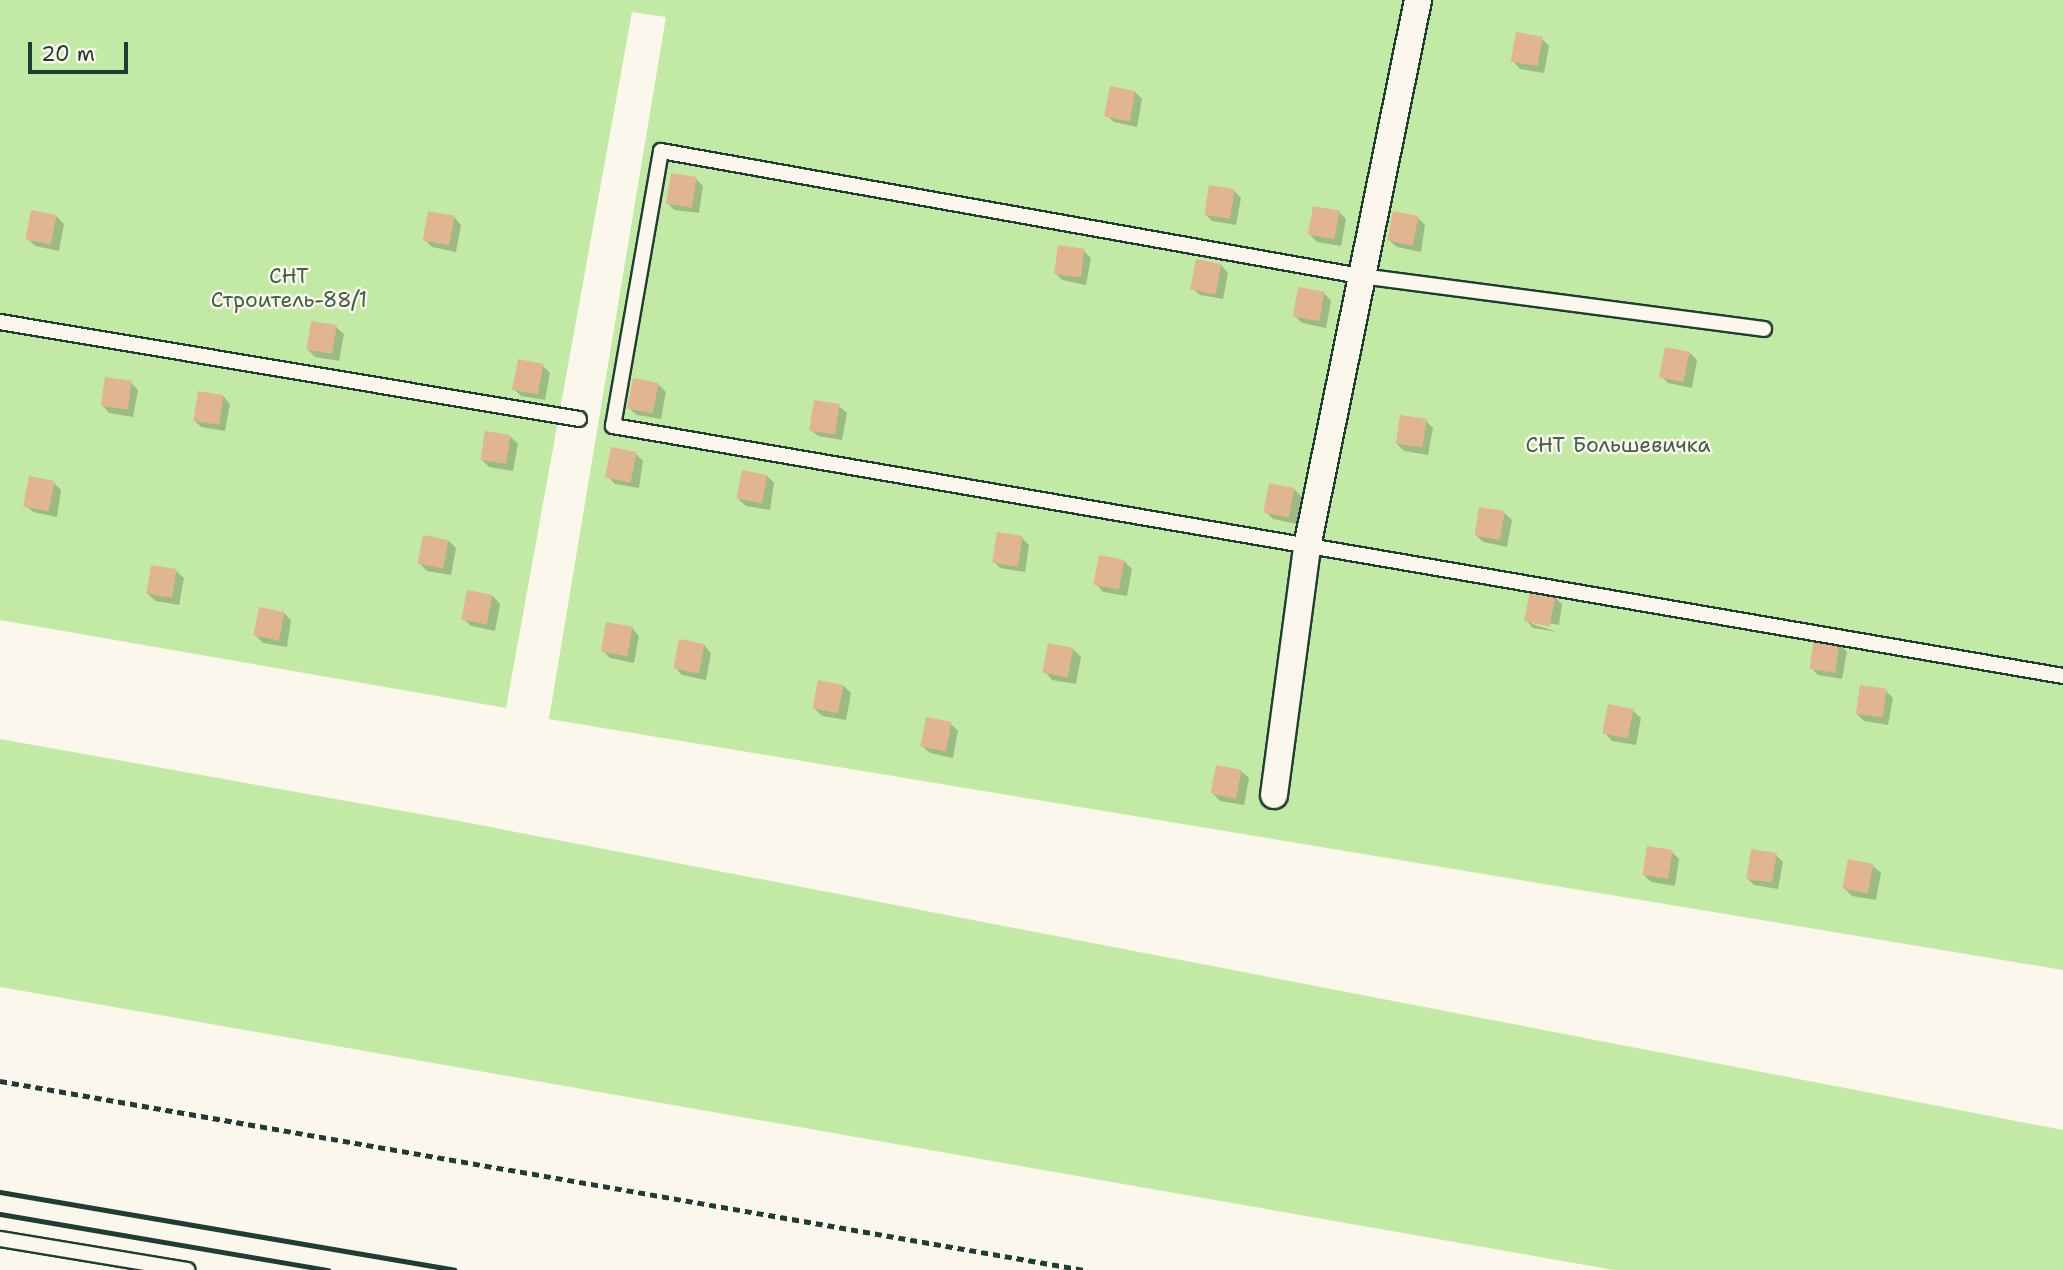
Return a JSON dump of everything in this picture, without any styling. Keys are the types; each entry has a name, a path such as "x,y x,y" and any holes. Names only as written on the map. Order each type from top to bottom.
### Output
{"street":[{"path":"1273,795 1307,547 1418,0"}],"lane":[{"path":"1764,329 1360,276 661,151 613,426 2063,676"},
{"path":"0,322 579,419"},
{"path":"0,1239 187,1270"}],"path":[{"path":"0,1081 1084,1270"}],"green space":[{"name":"СНТ Большевичка","path":"0,0 2063,0 2063,970 549,719 666,17 632,12 506,708 0,620"},
{"path":"0,739 459,821 2063,1130 2063,1270 1614,1270 0,987"}],"building":[{"path":"1516,32 1543,37 1537,66 1511,62"},
{"path":"1110,86 1136,91 1130,121 1104,116"},
{"path":"671,173 697,177 692,208 666,204"},
{"path":"1209,185 1235,189 1230,219 1204,215"},
{"path":"1313,206 1340,211 1335,239 1308,235"},
{"path":"31,210 57,215 51,244 25,239"},
{"path":"428,211 455,216 449,245 423,241"},
{"path":"1393,211 1419,216 1413,245 1387,240"},
{"path":"1058,245 1085,249 1081,277 1054,274"},
{"path":"1196,259 1222,264 1216,294 1190,289"},
{"path":"1298,287 1325,292 1319,321 1293,317"},
{"path":"311,321 337,325 332,354 306,350"},
{"path":"1665,347 1690,352 1684,382 1659,377"},
{"path":"518,359 544,364 538,394 512,389"},
{"path":"105,377 132,381 128,409 101,406"},
{"path":"633,378 659,383 653,413 627,408"},
{"path":"198,391 224,395 219,425 193,421"},
{"path":"814,400 840,404 835,435 809,431"},
{"path":"1400,415 1427,419 1423,447 1396,444"},
{"path":"485,431 511,435 506,464 480,460"},
{"path":"611,447 637,452 631,482 605,477"},
{"path":"742,470 768,475 762,503 736,498"},
{"path":"29,476 55,481 49,511 23,506"},
{"path":"1269,483 1295,488 1289,517 1263,512"},
{"path":"1479,507 1505,511 1500,540 1474,536"},
{"path":"997,532 1023,536 1018,567 992,563"},
{"path":"423,535 449,540 443,568 417,563"},
{"path":"1099,555 1125,560 1119,589 1093,584"},
{"path":"151,565 177,569 172,598 146,594"},
{"path":"467,590 493,595 487,624 461,619"},
{"path":"1530,591 1556,596 1550,626 1524,621"},
{"path":"259,607 285,612 279,640 253,635"},
{"path":"606,622 633,627 627,656 601,652"},
{"path":"679,639 705,644 699,673 673,668"},
{"path":"1814,639 1840,643 1835,673 1809,669"},
{"path":"1048,643 1074,648 1068,677 1042,672"},
{"path":"818,680 844,685 838,713 812,708"},
{"path":"1860,685 1887,689 1883,717 1856,714"},
{"path":"1608,704 1634,709 1628,738 1602,733"},
{"path":"926,717 952,722 946,751 920,746"},
{"path":"1216,765 1242,770 1236,798 1210,793"},
{"path":"1647,846 1673,850 1668,879 1642,875"},
{"path":"1751,849 1777,853 1772,883 1746,879"},
{"path":"1848,859 1874,864 1868,893 1842,888"}],"railway":[{"path":"0,1192 454,1270"},
{"path":"0,1214 328,1270"}],"park label":[{"name":"СНТ Строитель-88/1","path":"289,288"}]}
